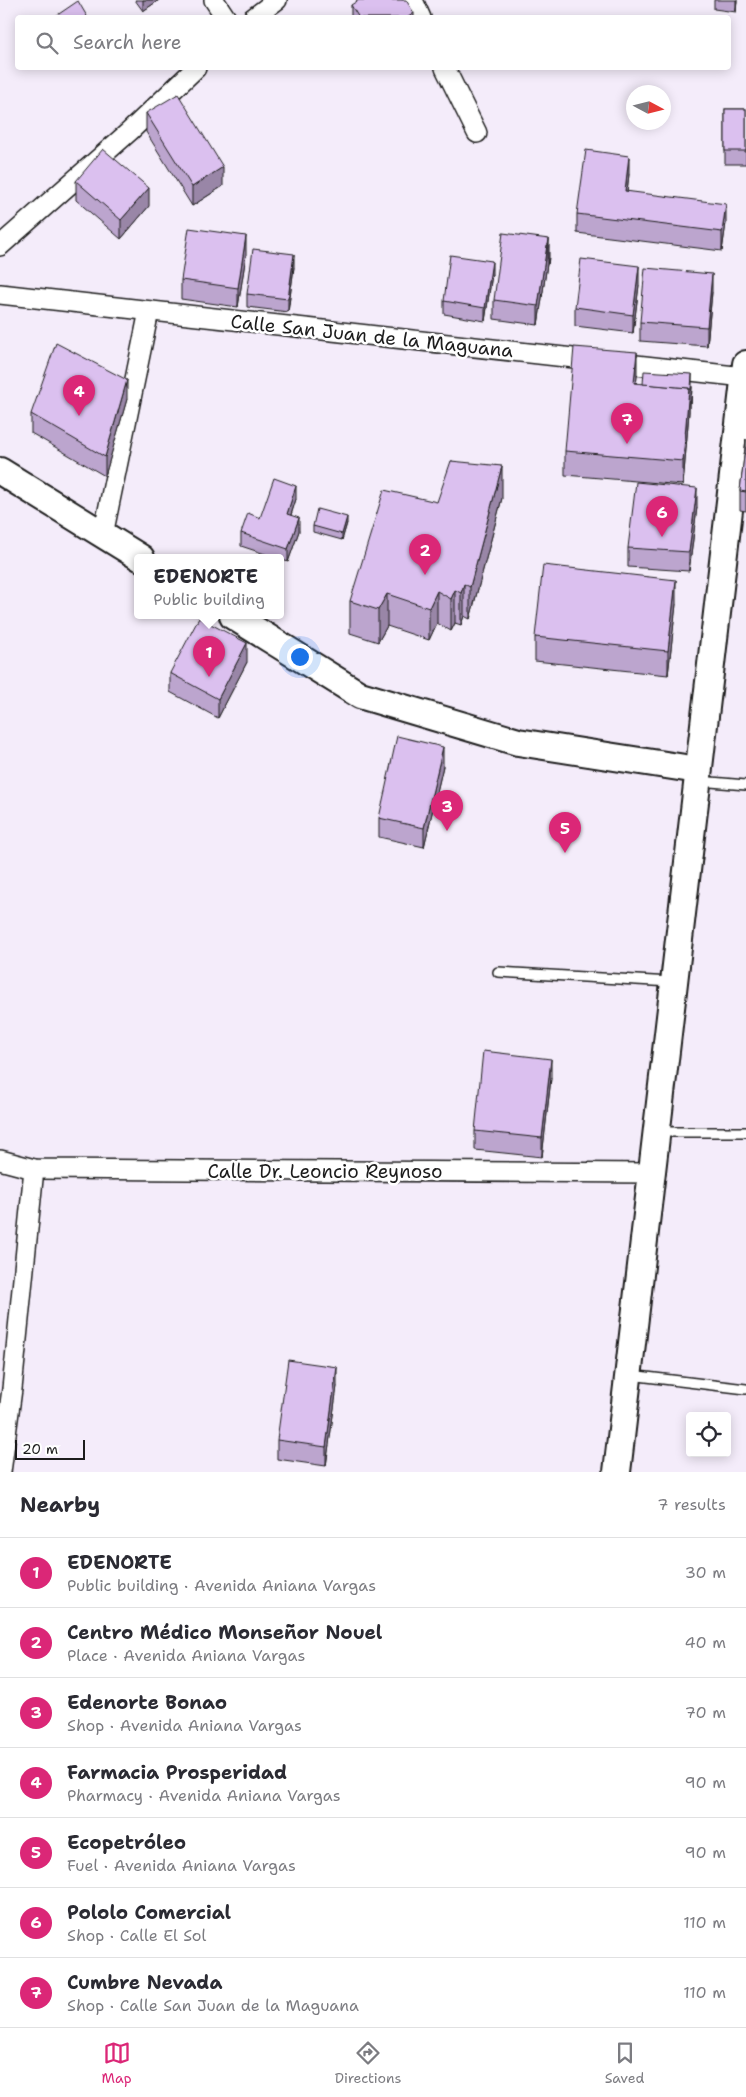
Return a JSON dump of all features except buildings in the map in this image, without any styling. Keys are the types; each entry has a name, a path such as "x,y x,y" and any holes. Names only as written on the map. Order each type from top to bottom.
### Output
{"main road":[{"path":"617,1472 697,775 741,456 745,371"},
{"path":"0,471 135,554"},
{"path":"238,619 360,695 518,742 697,775"}],"street":[{"path":"214,0 224,15"},
{"path":"256,15 278,0"},
{"path":"413,0 420,15"},
{"path":"0,246 130,131 194,70"},
{"path":"446,70 477,133"},
{"name":"Calle San Juan de la Maguana","path":"0,294 149,311 745,371"},
{"path":"104,535 149,311"},
{"name":"Calle Dr. Leoncio Reynoso","path":"0,1160 34,1169 651,1173"},
{"path":"1,1472 6,1388 34,1169"}],"lane":[{"path":"697,775 746,785"},
{"path":"498,972 674,982"},
{"path":"657,1132 746,1132"},
{"path":"629,1375 746,1389"}],"place":[{"name":"Farmacia Prosperidad","path":"79,416"},
{"name":"Cumbre Nevada","path":"627,444"},
{"name":"Pololo Comercial","path":"662,537"},
{"name":"Centro Médico Monseñor Nouel","path":"425,575"},
{"name":"EDENORTE","path":"209,677"},
{"name":"Edenorte Bonao","path":"447,831"},
{"name":"Ecopetróleo","path":"565,853"}]}
